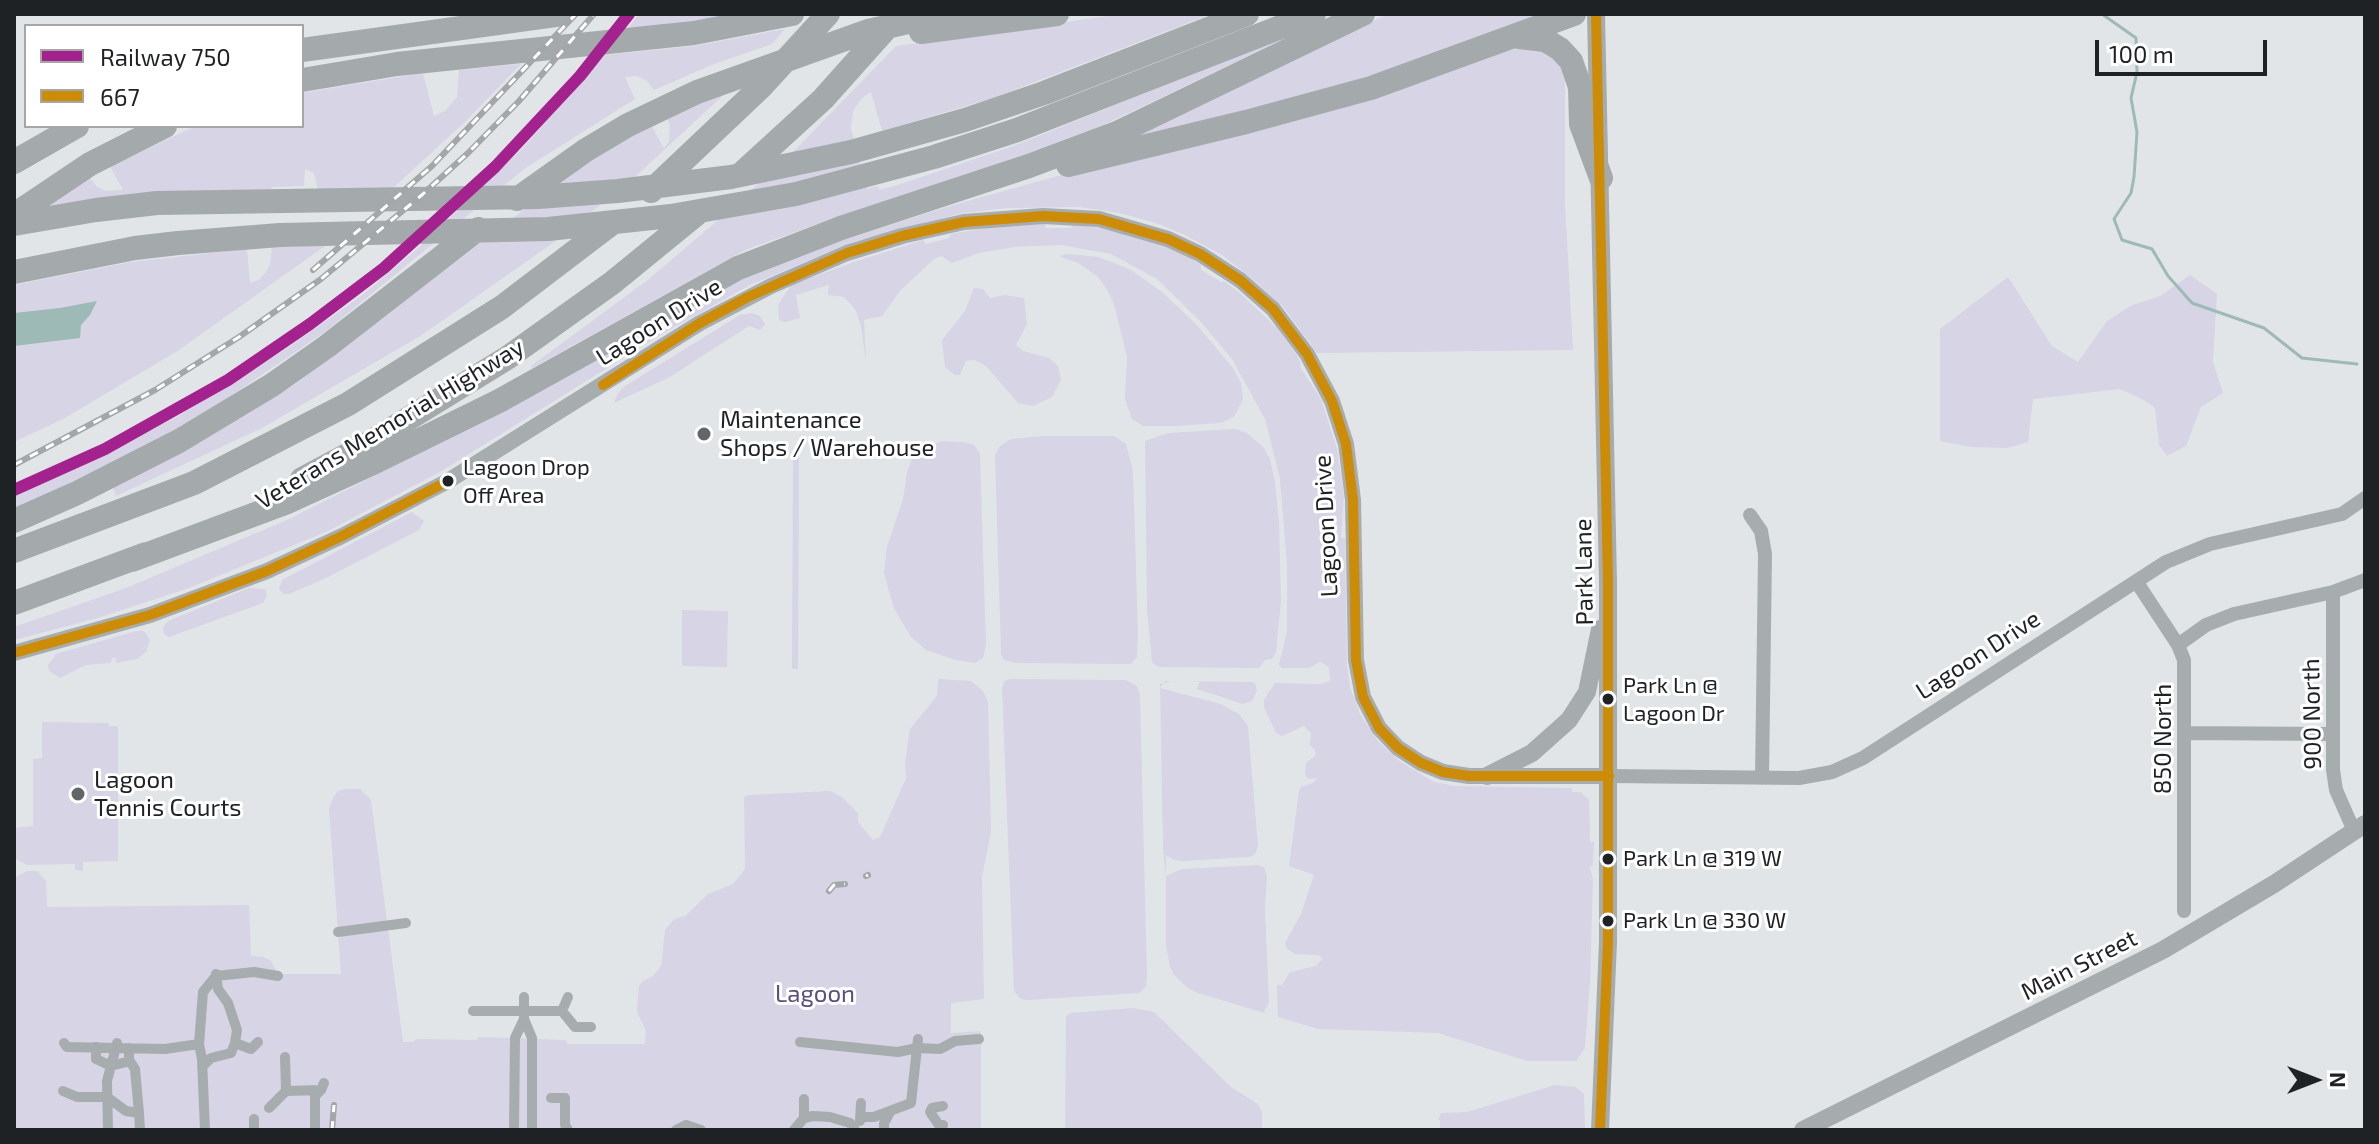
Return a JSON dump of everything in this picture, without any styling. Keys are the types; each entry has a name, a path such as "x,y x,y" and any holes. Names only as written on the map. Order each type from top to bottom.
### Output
{"highway":[{"path":"504,23 532,14"},
{"path":"304,50 563,14"},
{"path":"304,80 356,69 429,60 674,36 792,14"},
{"name":"Veterans Memorial Highway","path":"14,551 194,483 348,404 502,307 635,205 762,86 828,14"},
{"name":"Veterans Memorial Highway","path":"14,603 132,560 244,511 364,446 507,358 612,283 684,225 823,99 899,14"},
{"path":"14,521 179,441 272,385 326,347 535,185 628,125 706,88 868,31 937,20 1057,14"},
{"path":"14,224 85,211 157,203 510,198 618,191 731,177 879,145 1018,102 1247,14"},
{"path":"14,272 135,248 253,237 487,232 590,225 754,202 885,171 1027,126 1314,14"},
{"path":"132,560 285,503 375,462 499,401 738,268 841,228 1117,133 1363,14"},
{"path":"941,196 1371,88 1574,14"},
{"path":"1501,41 1536,37 1554,44 1566,55 1578,78 1581,124 1601,178"},
{"path":"14,162 74,128"},
{"path":"14,215 71,175 161,128"}],"main road":[{"name":"Park Lane","path":"1596,14 1609,776 1607,983 1600,1130"},
{"path":"1487,776 1546,743 1579,708 1592,676 1608,582"},
{"name":"Main Street","path":"1803,1130 2163,950 2360,828"}],"street":[{"name":"Lagoon Drive","path":"14,653 150,615 267,571 342,536 448,481 711,316 847,253 964,222 1043,216 1099,219 1168,239 1213,262 1240,280 1273,309 1307,354 1332,401 1346,444 1353,500 1356,660 1363,697 1379,728 1398,748 1421,763 1443,772 1487,776 1815,776 1855,762 2166,562 2210,544 2342,514 2365,498"},
{"path":"1750,515 1761,531 1765,554 1762,778"},
{"path":"2178,645 2206,625 2234,614 2333,592 2365,580"},
{"name":"850 North","path":"2136,581 2178,645 2185,674 2184,911"},
{"name":"900 North","path":"2333,592 2333,770 2336,790 2360,828"},
{"path":"2185,733 2333,734"},
{"path":"338,932 406,923"},
{"path":"216,973 254,972 278,976"},
{"path":"202,1067 211,1058 231,1053 237,1030 228,1003 218,989 216,973"},
{"path":"205,1130 199,1044 203,992 216,973"},
{"path":"524,997 524,1015 532,1038 532,1130"},
{"path":"562,1011 568,997"},
{"path":"473,1011 524,1015 562,1011"},
{"path":"562,1011 575,1027 591,1027"},
{"path":"514,1130 515,1038 524,1015"},
{"path":"800,1042 840,1041 898,1052 918,1044 940,1049 955,1041 979,1039"},
{"path":"235,1043 251,1049 258,1042"},
{"path":"64,1043 67,1047 94,1055 111,1066 130,1061"},
{"path":"94,1055 117,1045 165,1049 199,1044"},
{"path":"911,1103 918,1044"},
{"path":"108,1130 107,1081 117,1045"},
{"path":"129,1048 130,1061 135,1069 140,1130"},
{"path":"285,1057 286,1091"},
{"path":"269,1108 286,1091 323,1086 315,1096 315,1130"},
{"path":"63,1091 77,1097 107,1097 126,1111 139,1113"},
{"path":"551,1098 565,1098 565,1125 568,1130"},
{"path":"795,1130 804,1118 804,1099"},
{"path":"862,1103 865,1117"},
{"path":"804,1118 830,1117 850,1123 856,1130 865,1117 890,1112 911,1103 930,1112 939,1125 943,1125"},
{"path":"930,1112 932,1108 943,1106"},
{"path":"884,1130 890,1112"},
{"path":"676,1130 686,1125 701,1130"}],"green space":[{"path":"639,14 743,14 626,31"},
{"path":"1122,14 1211,14 996,97 882,131 871,92 861,99 853,111 851,128 867,189 878,186 879,190 898,185 1016,145 1311,26 1078,137 745,250 532,368 649,279 718,220 797,148 896,46"},
{"path":"1388,14 1543,14 1429,57 1324,90 1122,145 1189,108"},
{"path":"785,29 772,44 714,64 654,90 647,81 637,76 625,77 635,99 524,169 325,332 226,399 167,434 14,511 14,497 175,418 286,349 361,296 417,249 521,150 605,55 694,46"},
{"path":"1522,46 1540,49 1559,62 1565,82 1565,202 1573,350 1317,353 1284,308 1255,281 1222,255 1156,223 1079,207 1007,208 963,213 853,242 750,285 662,334 440,472 328,531 189,588 98,618 14,640 14,627 126,588 287,520 520,402 740,280 825,246 943,208"},
{"path":"521,64 466,121 393,188 318,190 314,173 305,169 304,186 43,209 90,178 97,187 106,191 123,190 110,166 192,128 304,128 304,93 423,73 434,116 445,111 457,97 459,70"},
{"path":"730,89 637,175 557,240 422,335 262,428 116,496 113,487 239,419 294,385 593,157 651,125 664,148 669,142 670,125 666,116"},
{"path":"1044,224 1046,228 1071,228 1073,225 1111,229 1164,245 1201,265 1201,270 1240,293 1277,328 1296,354 1300,367 1321,399 1337,449 1344,496 1341,537 1345,539 1347,665 1350,687 1360,714 1378,741 1401,762 1434,782 1454,786 1572,788 1572,792 1581,792 1589,800 1590,842 1594,842 1593,865 1590,867 1593,880 1590,983 1585,1048 1576,1061 1527,1061 1438,1033 1318,1029 1278,1017 1277,985 1282,985 1290,972 1316,966 1322,959 1319,955 1295,954 1287,949 1285,943 1301,914 1314,875 1289,866 1299,791 1317,778 1308,779 1305,774 1306,763 1316,755 1310,745 1311,733 1304,726 1282,736 1276,733 1264,700 1275,683 1320,684 1330,681 1329,667 1320,662 1309,668 1282,668 1279,665 1287,631 1287,564 1280,479 1265,419 1232,359 1201,322 1157,279 1111,254 1061,245 1015,247 979,253 952,263 941,256 900,291 882,316 864,320 866,362 861,326 855,309 844,297 828,295 829,285 796,295 800,318 785,322 779,320 778,305 791,285 923,240 926,244 949,238 950,234 1004,225"},
{"path":"325,246 179,350 65,418 14,442 14,285 131,262 247,249 250,283 259,280 266,272 272,247"},
{"path":"1059,256 1099,257 1131,270 1162,292 1195,323 1233,368 1241,383 1243,399 1234,417 1221,423 1174,426 1143,426 1132,419 1125,400 1127,357 1114,304 1097,276 1078,263"},
{"path":"2190,275 2217,294 2213,362 2223,393 2201,407 2186,446 2167,456 2159,445 2155,408 2120,389 2033,399 2028,442 2007,448 1971,447 1940,441 1940,329 2008,277 2052,346 2078,362 2107,321 2132,305 2160,296"},
{"path":"974,288 983,289 990,298 1004,295 1024,298 1027,324 1016,345 1023,351 1049,358 1058,366 1061,379 1052,397 1033,406 1018,403 986,366 975,360 966,361 960,375 945,367 942,340 965,311"},
{"path":"752,313 760,316 765,324 760,330 749,326 668,378 614,403 625,386 740,315"},
{"path":"1235,429 1247,433 1264,448 1275,482 1281,601 1276,652 1259,668 1158,667 1152,662 1147,610 1145,441 1168,433"},
{"path":"1114,436 1126,444 1133,471 1138,633 1137,657 1131,664 1015,663 1004,660 1001,654 995,455 1000,446 1011,439"},
{"path":"941,441 974,445 980,454 986,645 983,658 975,663 926,650 911,637 894,609 884,573 887,547 903,499 912,458 918,451"},
{"path":"797,453 798,669 792,669 793,459"},
{"path":"412,512 424,521 419,530 289,594 279,589 282,580"},
{"path":"249,588 265,589 267,596 263,603 169,637 164,634 163,628 168,621"},
{"path":"682,610 728,611 727,667 682,666"},
{"path":"144,631 150,640 146,652 137,659 116,663 116,658 112,658 111,663 86,665 60,678 49,671 48,665 56,654"},
{"name":"Lagoon","path":"938,679 971,681 983,691 988,702 991,831 982,877 984,999 951,1003 951,1033 981,1031 981,1130 14,1130 14,878 27,871 37,871 46,881 47,907 249,905 251,956 271,961 278,974 341,974 329,809 338,791 360,789 371,800 403,1042 417,1039 477,1040 478,1037 566,1040 567,1044 645,1044 646,1031 637,1012 639,986 661,966 665,930 674,919 685,916 708,894 733,884 745,869 744,797 830,791 842,797 858,813 858,822 873,840 880,837 906,778 910,729 937,696"},
{"path":"1126,680 1137,686 1140,695 1147,979 1146,986 1139,993 1028,1000 1021,999 1014,991 1002,689 1004,681"},
{"path":"1200,681 1255,683 1257,691 1252,701 1243,704 1197,689"},
{"path":"1160,688 1221,704 1239,714 1248,726 1258,846 1255,854 1250,857 1182,861 1166,855 1166,876 1182,869 1264,867 1267,876 1265,909 1269,1003 1263,1013 1198,993 1175,976 1166,945"},
{"name":"Lagoon Tennis Courts","path":"42,722 109,723 108,726 118,726 118,861 83,862 83,871 75,870 75,864 27,865 14,858 14,828 33,826 33,759 42,758"},
{"path":"1133,1008 1154,1012 1231,1087 1258,1104 1262,1112 1262,1130 1065,1130 1066,1016"},
{"path":"1555,1085 1576,1087 1584,1094 1585,1130 1440,1130 1438,1120 1441,1113 1467,1112"}],"shaded area":[{"path":"97,301 81,325 80,338 14,346 14,313"}],"waterway":[{"path":"2102,14 2136,38 2137,72 2131,98 2137,132 2134,177 2131,193 2114,219 2122,240 2152,249 2168,276 2192,303 2264,328 2302,358 2357,364"}],"railway":[{"path":"313,270 432,166 576,14"},
{"path":"14,465 155,390 239,337 321,279 468,153 519,101 594,14"},
{"path":"829,891 834,885 845,884"},
{"path":"332,1130 334,1105"}],"rail line":[{"name":"750","path":"14,490 105,449 228,380 384,268 495,167 580,76 629,14"}],"transit line":[{"name":"667","path":"1596,14 1608,582 1608,942 1600,1130"},
{"name":"667","path":"603,385 700,323 748,297 847,253 902,236 964,222 1043,216 1099,219 1168,239 1200,254 1240,280 1273,309 1307,354 1332,401 1346,444 1353,500 1356,660 1363,697 1379,728 1398,748 1421,763 1443,772 1469,776 1609,776"},
{"name":"667","path":"14,653 150,615 267,571 448,481"}],"place":[{"name":"Maintenance Shops / Warehouse","path":"704,434"},
{"name":"Lagoon Drop Off Area","path":"448,481"},
{"name":"Park Ln @ Lagoon Dr","path":"1608,699"},
{"name":"Lagoon Tennis Courts","path":"78,794"},
{"name":"Park Ln @ 319 W","path":"1608,859"},
{"name":"Park Ln @ 330 W","path":"1608,921"}]}
